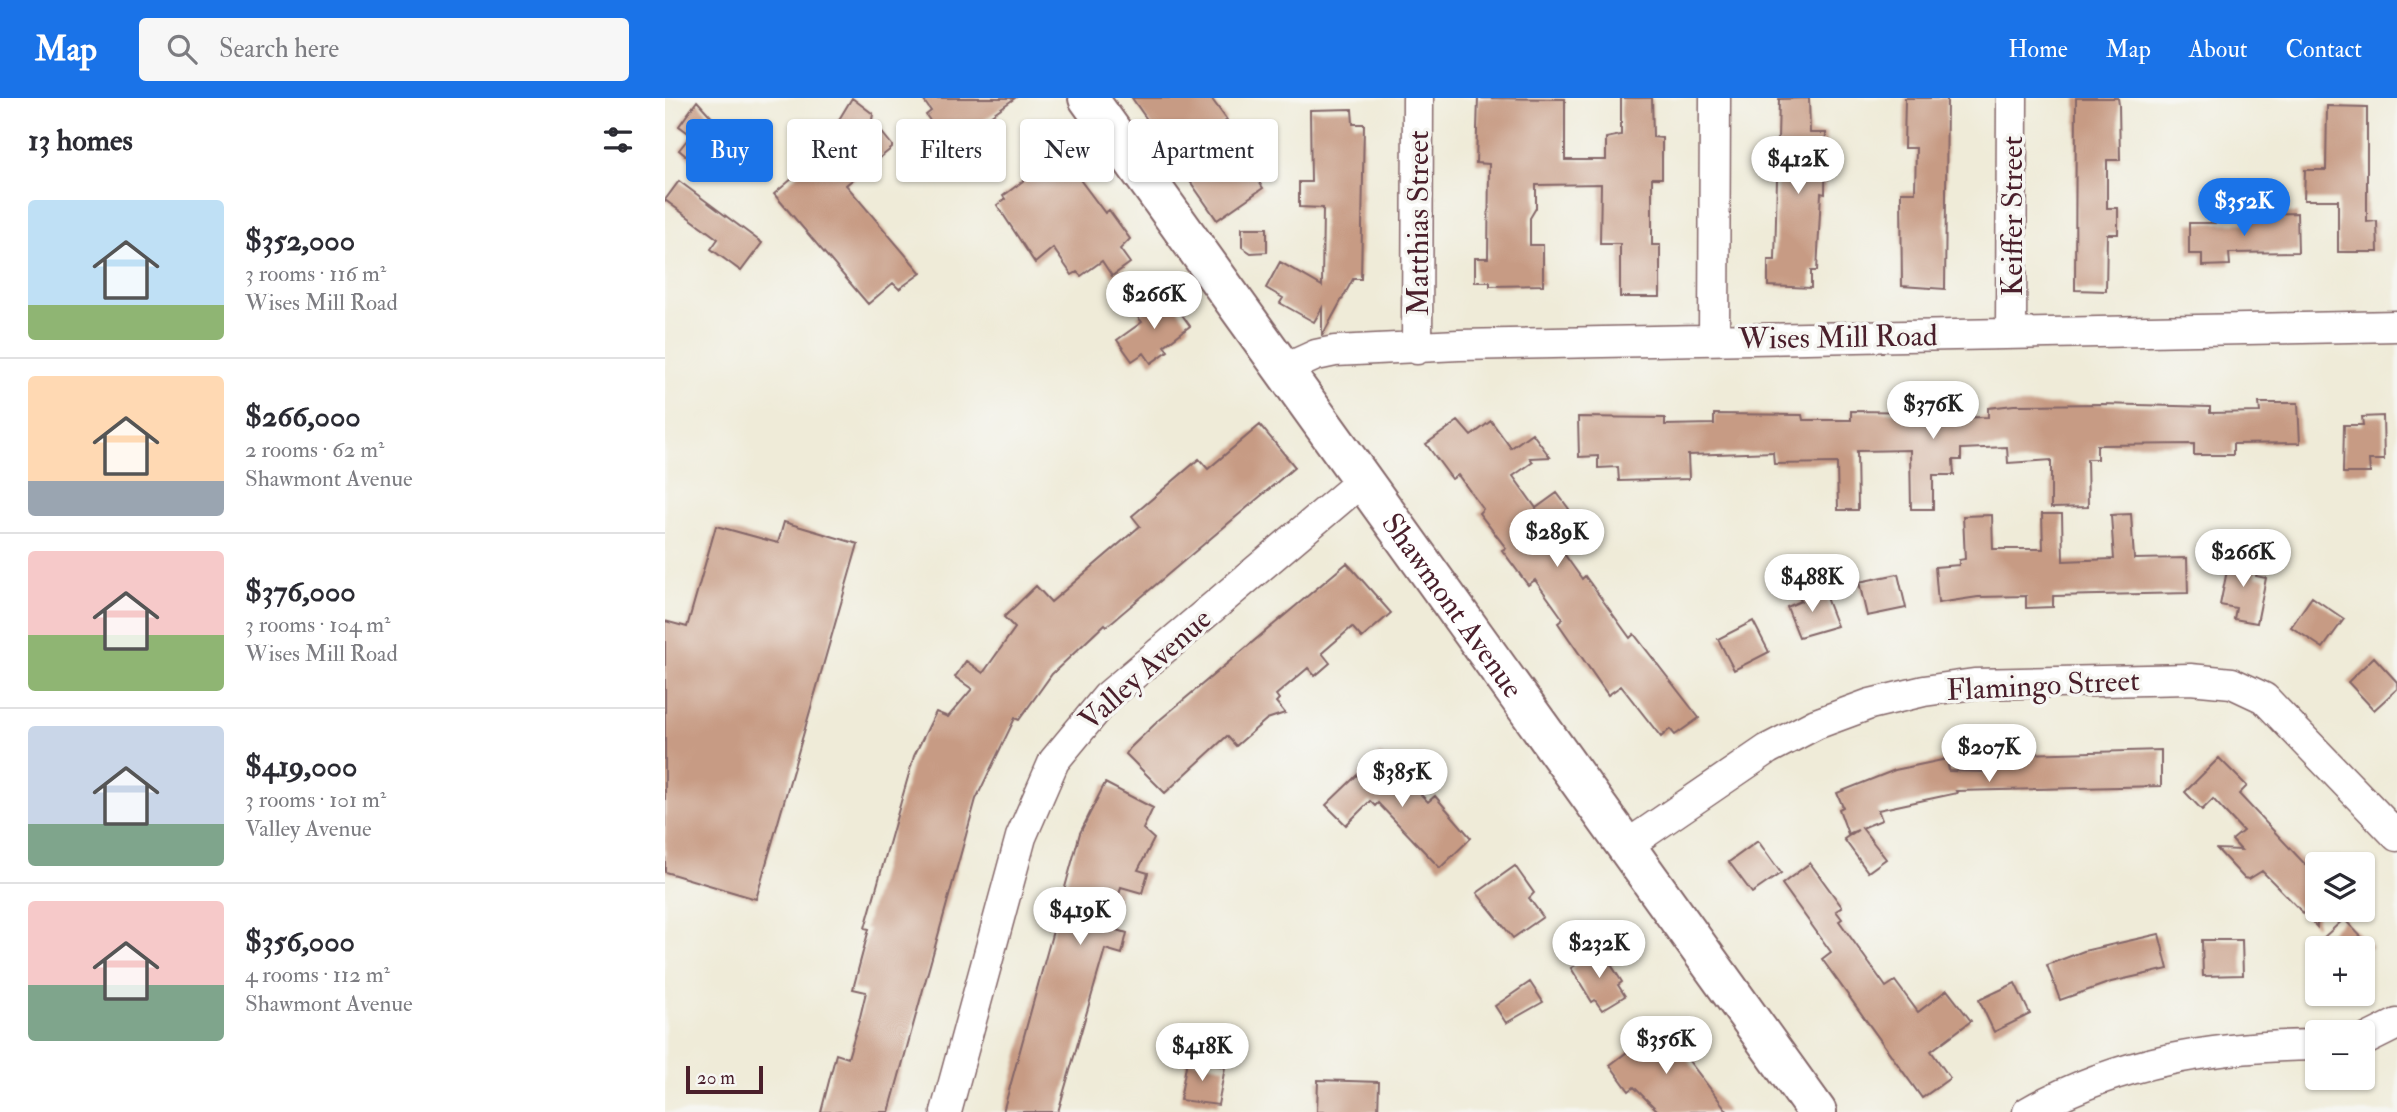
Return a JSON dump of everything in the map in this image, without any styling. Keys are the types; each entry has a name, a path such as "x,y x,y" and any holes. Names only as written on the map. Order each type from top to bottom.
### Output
{"street":[{"name":"Shawmont Avenue","path":"1088,98 1817,1112"},
{"name":"Matthias Street","path":"1417,349 1419,98"},
{"path":"1714,339 1716,98"},
{"name":"Keiffer Street","path":"2011,334 2013,98"},
{"name":"Wises Mill Road","path":"1283,370 1316,355 1335,351 1459,345 2397,326"},
{"name":"Valley Avenue","path":"946,1112 1021,837 1054,761 1107,697 1363,480"},
{"name":"Flamingo Street","path":"1626,846 1768,749 1816,724 1870,704 1924,691 1974,684 2190,679 2232,683 2264,698 2397,836"},
{"path":"2375,1035 2397,1024"},
{"path":"2028,1112 2089,1081 2168,1058 2251,1046 2305,1045"}],"building":[{"path":"852,98 873,114 872,119 839,119"},
{"path":"922,98 1015,98 986,119 929,119 926,115 931,111"},
{"path":"1132,98 1211,98 1226,119 1147,119"},
{"path":"1478,98 1565,99 1565,160 1606,160 1606,138 1621,135 1621,98 1652,98 1653,137 1662,138 1662,178 1652,178 1652,245 1660,245 1660,297 1620,297 1620,244 1600,244 1601,184 1536,185 1536,208 1530,218 1530,245 1543,245 1543,285 1490,286 1490,282 1475,282 1475,258 1488,258 1489,164 1476,163"},
{"path":"1809,98 1810,133 1826,133 1825,194 1821,193 1817,271 1811,271 1811,288 1768,286 1768,260 1775,260 1779,99"},
{"path":"1905,98 1947,98 1945,289 1902,286 1901,192 1915,192 1916,148 1904,148"},
{"path":"2076,98 2118,98 2120,160 2107,160 2107,208 2118,208 2118,234 2107,234 2106,291 2075,290"},
{"path":"697,101 713,119 686,119 686,131 679,126"},
{"path":"2327,106 2367,107 2367,222 2377,221 2378,252 2338,252 2338,200 2304,200 2305,170 2326,170"},
{"path":"1352,109 1353,124 1364,124 1361,279 1353,279 1322,336 1322,308 1314,322 1280,303 1283,298 1266,288 1280,262 1322,286 1323,208 1299,207 1299,182 1311,182 1310,110"},
{"path":"882,132 892,145 882,156"},
{"path":"686,141 686,156 679,150"},
{"path":"679,181 762,243 741,271 711,249 718,239 665,200"},
{"path":"788,182 850,182 846,185 921,273 899,289 893,283 868,304 774,194"},
{"path":"1022,182 1082,182 1105,213 1109,210 1130,239 1120,249 1130,263 1112,276 1102,261 1081,276 1077,272 1072,275 1053,248 1035,263 997,205 1005,199 1003,196"},
{"path":"1191,182 1259,182 1263,188 1217,220"},
{"path":"2297,213 2298,252 2229,253 2230,265 2202,266 2202,254 2189,254 2189,223 2250,223 2249,214"},
{"path":"1242,228 1267,228 1267,252 1251,253 1242,247"},
{"path":"1168,295 1190,326 1164,346 1168,351 1151,363 1144,353 1132,361 1117,340 1142,322 1137,316"},
{"path":"2259,403 2298,403 2300,443 2233,444 2233,455 2194,455 2194,444 2097,445 2097,459 2087,459 2088,507 2051,508 2051,460 2008,463 2007,447 1961,449 1961,460 1953,460 1954,475 1933,475 1933,509 1911,509 1910,450 1857,451 1858,510 1838,510 1837,463 1774,464 1773,452 1688,455 1689,479 1619,481 1618,467 1598,468 1598,456 1579,457 1578,417 1665,418 1665,425 1714,424 1714,414 1802,415 1803,420 1851,420 1851,411 1938,412 1938,418 1988,417 1988,408 2014,405 2102,404 2210,407 2210,413 2260,412"},
{"path":"2383,416 2384,460 2369,460 2370,473 2343,473 2344,425 2363,425 2362,417"},
{"path":"1458,421 1471,436 1491,421 1511,448 1532,433 1550,457 1530,458 1533,462 1513,476 1536,508 1557,493 1569,509 1545,527 1582,579 1585,576 1630,638 1634,634 1699,718 1675,735 1670,729 1661,737 1621,686 1608,695 1558,623 1563,619 1535,580 1528,585 1502,550 1506,548 1479,513 1483,509 1458,475 1452,479 1426,444"},
{"path":"1260,425 1295,467 1107,626 1105,624 1052,674 1019,720 1015,718 976,799 889,1112 821,1112 836,1054 848,1058 860,1017 866,992 853,989 869,929 865,928 914,756 936,712 948,717 972,689 955,677 966,661 983,673 1015,628 1004,617 1036,586 1051,602 1140,526 1132,516 1199,459 1208,469"},
{"path":"2042,514 2062,514 2063,561 2114,559 2111,515 2131,514 2134,559 2187,558 2188,593 2053,596 2053,607 2026,608 2026,596 1978,597 1938,603 1935,567 1959,565 1959,560 1965,559 1963,516 1992,515 1993,549 2043,549"},
{"path":"784,522 858,544 756,899 665,872 665,621 687,627 716,526 778,543"},
{"path":"2230,556 2258,562 2256,576 2266,578 2257,623 2234,619 2236,608 2220,605"},
{"path":"1347,563 1391,613 1362,638 1352,627 1322,653 1330,663 1315,676 1308,668 1276,695 1279,699 1276,702 1285,713 1267,719 1236,746 1227,736 1165,793 1126,754 1130,748 1156,723"},
{"path":"1898,574 1906,608 1867,616 1859,582"},
{"path":"1823,590 1837,626 1799,637 1787,607 1801,601 1798,595"},
{"path":"2312,597 2344,619 2323,648 2291,627"},
{"path":"1753,621 1769,652 1734,670 1718,639"},
{"path":"2374,657 2397,682 2397,689 2374,710 2348,682"},
{"path":"2161,750 2161,786 1956,791 1957,793 1878,810 1882,820 1862,828 1886,859 1868,872 1844,839 1858,830 1848,834 1839,809 1843,807 1837,793 1895,770 1947,759 1949,771 1985,772 1985,755"},
{"path":"1380,753 1428,802 1435,796 1471,838 1440,868 1378,803 1375,806 1370,801 1346,825 1326,805"},
{"path":"2219,758 2247,786 2239,794 2305,864 2305,915 2262,871 2249,879 2244,878 2217,849 2241,850 2232,840 2243,831 2213,799 2202,810 2185,792"},
{"path":"1105,783 1153,808 1143,829 1154,839 1138,870 1148,873 1142,893 1121,887 1111,928 1127,933 1122,954 1105,949 1058,1112 1003,1112 1080,833"},
{"path":"1758,841 1781,873 1752,893 1729,862"},
{"path":"1810,863 1842,907 1836,911 1842,919 1839,921 1886,987 1895,981 1918,1012 1947,990 1971,1021 1931,1051 1950,1078 1922,1098 1822,959 1831,952 1782,884"},
{"path":"1515,866 1534,893 1529,898 1543,917 1513,938 1477,893"},
{"path":"2341,922 2347,922 2360,936 2325,936"},
{"path":"2159,934 2168,969 2111,982 2060,1000 2047,965 2084,951"},
{"path":"2202,940 2242,940 2243,975 2203,976"},
{"path":"1601,949 1622,982 1618,985 1625,996 1602,1010 1595,1000 1592,1002 1571,968"},
{"path":"1530,982 1543,1002 1506,1023 1495,1006"},
{"path":"2015,983 2030,1014 1994,1032 1979,1000"},
{"path":"1664,1024 1728,1112 1659,1112 1634,1087 1629,1091 1610,1065"},
{"path":"1187,1060 1225,1067 1218,1105 1180,1100"},
{"path":"1318,1080 1379,1082 1378,1112 1317,1112"}]}
